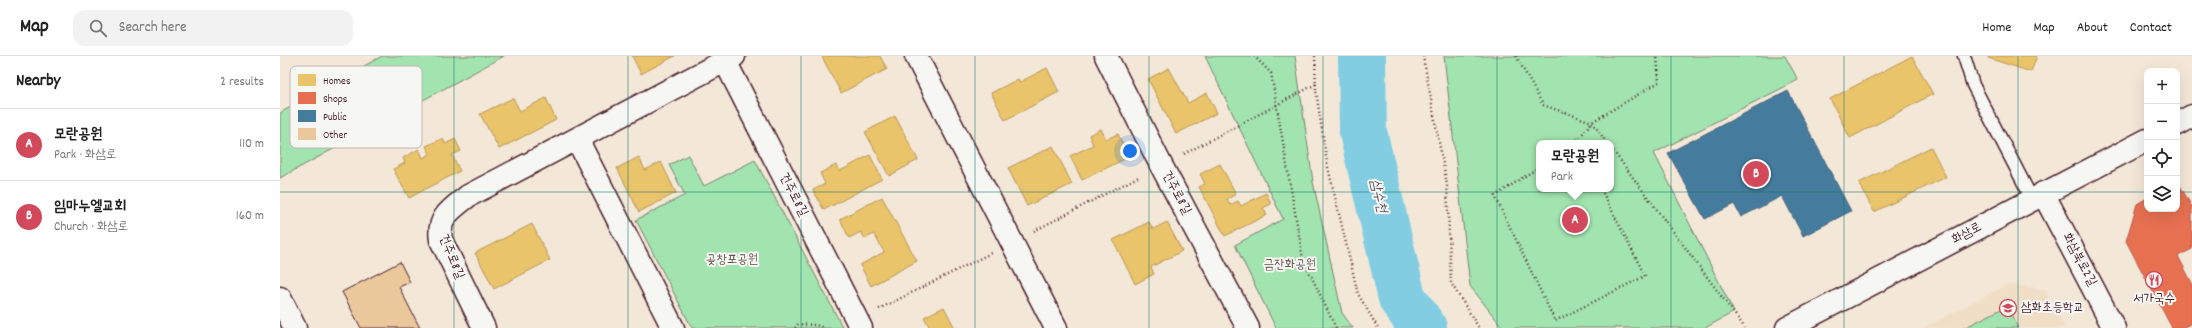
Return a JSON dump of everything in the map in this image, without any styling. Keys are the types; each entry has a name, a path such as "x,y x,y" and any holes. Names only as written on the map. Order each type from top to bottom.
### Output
{"street":[{"path":"916,56 1056,328"},
{"name":"건주로8길","path":"1106,56 1161,165 1248,328"},
{"name":"건주로8길","path":"484,328 449,260 442,240 440,230 441,222 452,208 468,196 729,59 859,324"},
{"path":"2180,122 2192,116"},
{"path":"577,139 673,328"},
{"name":"화삼로","path":"1787,328 2144,142"},
{"name":"화삼북로2길","path":"2038,196 2114,328"},
{"path":"280,298 295,328"}],"lane":[{"path":"1964,56 1973,85 2038,196"}],"path":[{"path":"1254,56 1271,73 1303,259 1336,328"},
{"path":"1315,56 1316,84 1327,163 1358,294 1378,328"},
{"path":"1423,56 1447,185 1451,283 1479,328"},
{"path":"1516,56 1543,105 1592,122 1606,140"},
{"path":"1578,140 1592,122 1660,82 1657,56"},
{"path":"859,324 1012,242 1316,84"},
{"path":"1614,152 1745,328"},
{"path":"1536,168 1494,196 1555,321 1644,276 1602,192"},
{"path":"795,328 798,324 816,325 824,328"}],"shaded area":[{"name":"삼화초등학교","path":"2008,284 2044,289 2065,328 1923,328"}],"green space":[{"path":"382,56 504,56 422,101 422,66 364,66"},
{"name":"금잔화공원","path":"1205,56 1295,56 1313,182 1342,313 1353,328 1276,328 1235,245 1283,219"},
{"path":"1444,56 1785,56 1798,80 1654,153 1734,312 1705,328 1503,328 1470,286"},
{"path":"290,107 290,148 335,148 280,178 280,113"},
{"name":"곶창포공원","path":"688,155 704,186 755,160 843,328 692,328 636,220 685,195 669,165"},
{"path":"2007,306 2018,328 1964,328"}],"building: Homes":[{"path":"632,56 675,56 641,74"},
{"path":"880,56 887,69 841,93 822,57"},
{"path":"1912,56 1933,94 1850,138 1830,99"},
{"path":"1989,56 2037,56 2031,72 1988,58"},
{"path":"1047,68 1059,92 1005,120 991,93 1018,79 1020,82"},
{"path":"1169,68 1188,103 1207,93 1217,113 1176,134 1148,79"},
{"path":"513,98 520,111 546,98 556,120 499,149 480,114"},
{"path":"895,116 918,160 889,176 865,132"},
{"path":"1101,129 1106,139 1118,134 1129,157 1082,180 1070,156 1093,145 1089,135"},
{"path":"443,138 445,144 455,139 461,151 452,155 460,171 409,198 393,169 405,163 403,158 419,149 423,158 430,154 426,146"},
{"path":"1053,146 1072,184 1027,206 1008,168"},
{"path":"1931,147 1946,177 1874,212 1859,183"},
{"path":"870,155 882,179 824,210 813,190 825,184 820,173 836,165 840,171"},
{"path":"639,157 645,170 661,162 676,193 639,212 617,168"},
{"path":"1220,164 1236,194 1227,199 1230,205 1238,201 1241,206 1266,193 1271,204 1263,208 1267,215 1225,236 1199,187 1205,184 1200,174"},
{"path":"882,197 917,261 871,286 860,265 884,252 874,234 865,239 861,232 849,238 840,219"},
{"path":"1149,222 1153,229 1167,222 1182,251 1151,267 1154,274 1135,284 1113,240"},
{"path":"532,224 550,260 494,289 475,253"},
{"path":"944,307 955,328 930,328 924,317"}],"building: Shops":[{"path":"2180,186 2192,207 2192,249 2178,256 2192,283 2192,323 2182,328 2172,328 2126,241 2137,204 2144,200 2144,212 2180,212"}],"building: Public":[{"path":"1788,91 1851,211 1803,236 1782,196 1741,217 1734,204 1705,219 1668,153"}],"building: Other":[{"path":"400,262 410,282 399,287 420,328 361,328 342,292"}],"waterway":[{"name":"삼수천","path":"1362,56 1363,132 1402,298 1423,328"}],"place":[{"name":"임마누엘교회","path":"1756,174"},
{"name":"모란공원","path":"1575,220"},
{"name":"서가국수","path":"2154,280"},
{"name":"삼화초등학교","path":"2008,308"}]}
